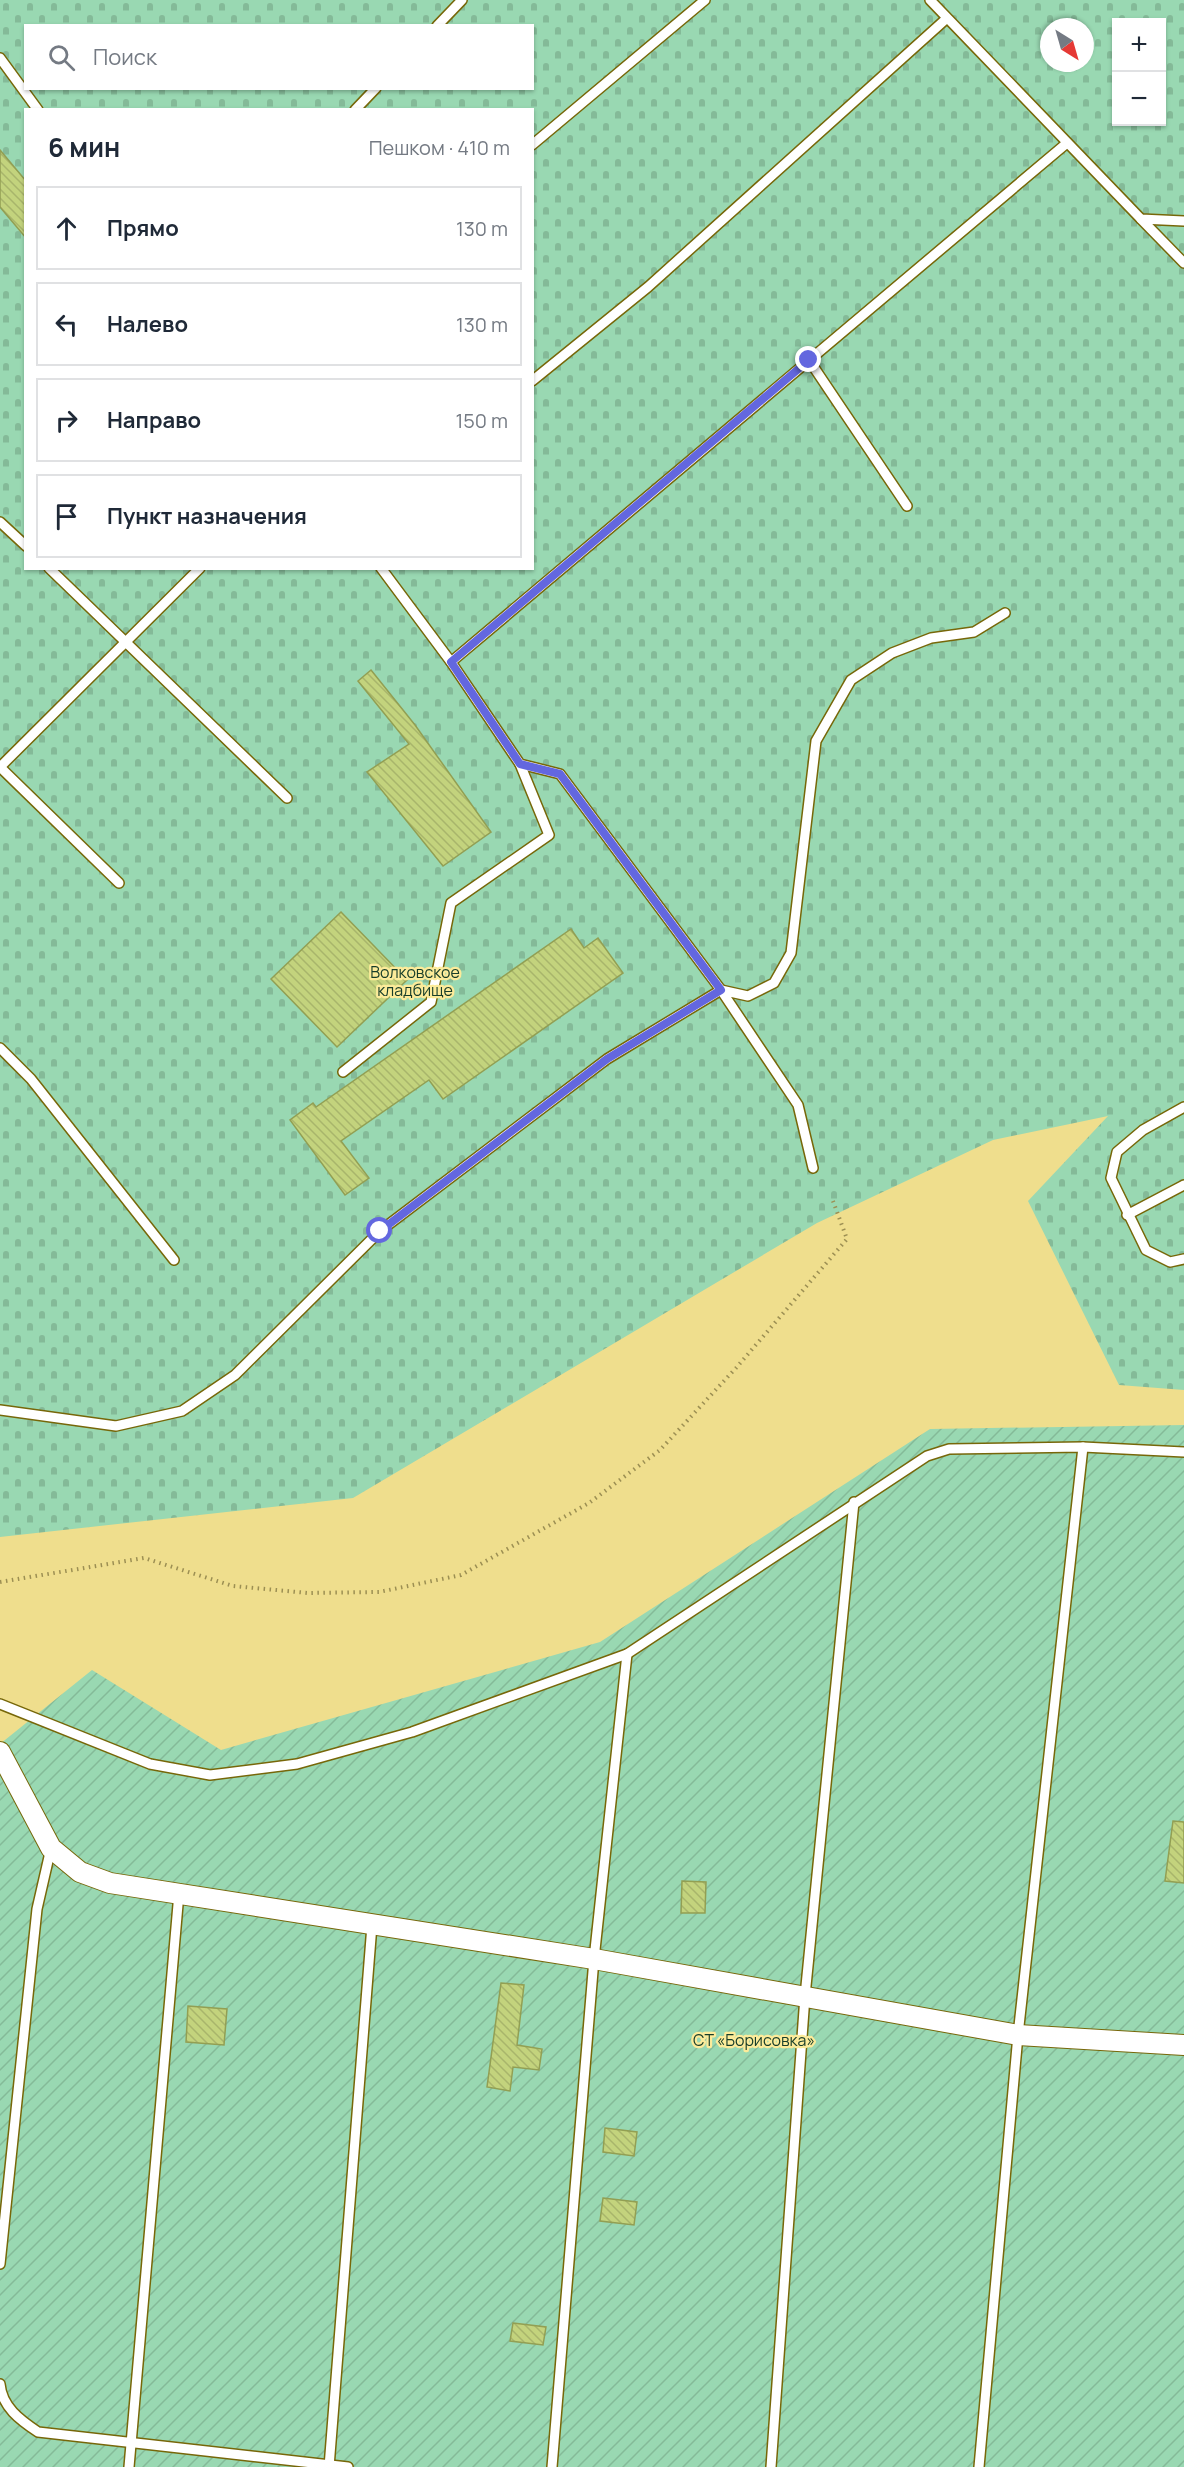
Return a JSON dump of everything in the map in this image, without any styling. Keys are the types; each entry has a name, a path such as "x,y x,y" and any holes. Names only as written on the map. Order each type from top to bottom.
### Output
{"street":[{"path":"0,1752 51,1848 80,1872 110,1883 594,1959 1018,2035 1184,2045"}],"lane":[{"path":"439,24 462,0"},
{"path":"534,143 705,0"},
{"path":"930,0 1184,263"},
{"path":"534,379 648,287 946,19"},
{"path":"0,58 37,108"},
{"path":"357,108 374,90"},
{"path":"451,662 1067,143"},
{"path":"1141,219 1184,221"},
{"path":"809,360 907,506"},
{"path":"0,522 24,544"},
{"path":"51,570 287,798"},
{"path":"119,883 0,767 198,570"},
{"path":"344,1072 431,1002 451,903 549,835 520,764 451,662 382,570"},
{"path":"0,1410 117,1426 182,1411 235,1376 380,1231 607,1059 721,990 748,996 774,983 791,953 816,741 851,680 892,653 931,638 974,632 1005,613"},
{"path":"520,764 560,774 721,990 798,1105 813,1168"},
{"path":"0,1048 31,1079 174,1260"},
{"path":"1184,1107 1143,1130 1117,1152 1111,1178 1146,1250 1170,1262 1184,1259"},
{"path":"1127,1215 1184,1185"},
{"path":"0,1704 150,1764 210,1775 297,1764 411,1732 627,1653 927,1456 949,1449 1083,1447 1184,1452"},
{"path":"979,2467 1018,2035 1083,1447"},
{"path":"771,2467 805,1996 854,1502"},
{"path":"552,2467 594,1959 627,1653"},
{"path":"0,2264 37,1909 51,1848"},
{"path":"129,2467 179,1893"},
{"path":"329,2466 372,1925"},
{"path":"0,2384 1,2396 17,2418 39,2432 348,2467"}],"path":[{"path":"0,1582 144,1558 233,1586 308,1593 379,1592 461,1575 589,1503 660,1450 736,1368 847,1239 833,1201"}],"green space":[{"name":"Волковское кладбище","path":"0,0 1184,0 1184,1390 1119,1385 1028,1201 1108,1116 993,1140 817,1223 353,1498 0,1537"},
{"name":"СТ «Борисовка»","path":"1184,1425 1184,2467 0,2467 0,1744 92,1670 221,1750 600,1642 930,1429"}],"building":[{"path":"0,150 24,179 24,236 0,207"},
{"path":"371,670 415,725 491,832 443,866 367,772 409,744 358,681"},
{"path":"341,912 407,980 337,1047 271,979"},
{"path":"571,929 584,948 598,938 623,973 443,1099 429,1080 341,1141 369,1178 345,1195 290,1120 313,1103 316,1107"},
{"path":"1173,1821 1184,1822 1184,1883 1165,1881"},
{"path":"682,1881 706,1882 705,1913 681,1913"},
{"path":"501,1983 524,1985 517,2045 542,2049 539,2070 513,2067 510,2091 487,2087"},
{"path":"188,2006 227,2009 224,2045 186,2042"},
{"path":"605,2128 637,2132 634,2156 603,2152"},
{"path":"603,2198 637,2202 634,2225 600,2221"},
{"path":"513,2323 546,2327 543,2345 510,2341"}],"route":[{"path":"380,1231 607,1059 721,990 560,774 520,764 451,662 809,360"}]}
